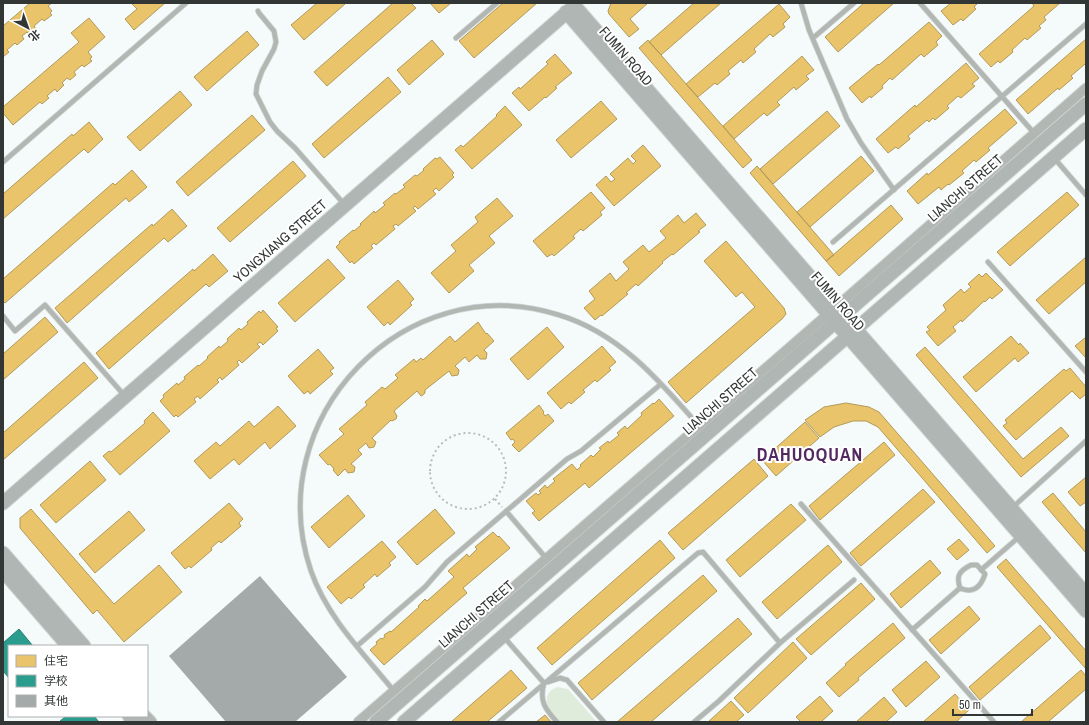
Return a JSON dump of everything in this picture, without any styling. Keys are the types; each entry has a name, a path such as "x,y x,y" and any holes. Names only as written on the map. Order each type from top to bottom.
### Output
{"street":[{"name":"YONGXIANG STREET","path":"3,503 573,7"},
{"name":"FUMIN ROAD","path":"573,7 836,314 1021,535 1086,610"},
{"path":"358,722 699,426 836,314 1034,133 1086,88"},
{"name":"LIANCHI STREET","path":"376,722 836,314 1086,104"},
{"path":"404,722 1086,129"},
{"name":"FUMIN ROAD","path":"852,333 1011,508 1086,594"},
{"path":"3,553 83,645"},
{"path":"3,571 67,645"}],"lane":[{"path":"3,162 186,3"},
{"path":"456,38 497,3"},
{"path":"801,3 813,38 847,119 861,143 894,190"},
{"path":"813,38 854,3"},
{"path":"920,3 1034,133"},
{"path":"258,10 274,31 276,42 256,85 256,94 270,122 277,131 295,148 345,205"},
{"path":"833,242 1086,24"},
{"path":"1053,157 1086,195"},
{"path":"988,262 1086,372"},
{"path":"3,316 16,330 45,305 125,396"},
{"path":"394,691 357,646 327,605 312,571 303,535 301,498 305,462 310,444 322,416 335,394 346,379 371,353 401,332 434,317 457,311 487,306 523,307 558,314 592,328 622,347 661,384 699,426"},
{"path":"357,646 425,588 447,562 506,511 567,459 581,451 661,384"},
{"path":"1011,508 1086,441"},
{"path":"801,504 994,722"},
{"path":"506,511 546,558"},
{"path":"981,570 1021,535"},
{"path":"499,722 698,553 703,552 780,643"},
{"path":"971,565 977,565 985,574 980,585 975,590 969,591 960,588 958,581 962,570 971,565"},
{"path":"694,722 719,701 780,643 854,580"},
{"path":"912,630 960,588"},
{"path":"503,636 544,683 542,700 546,709 557,722"},
{"path":"544,683 560,678 567,680 604,722"}],"path":[{"path":"471,432 486,437 499,447 506,461 506,477 501,491 495,499 483,506 467,509 452,506 439,496 434,489 430,473 433,457 448,438 471,432"},
{"path":"495,499 506,511"}],"green space":[{"path":"557,687 568,689 597,722 559,722 547,703 548,694 551,690"}],"building: 住宅":[{"path":"30,3 52,3 48,6 52,11 50,13 52,15 44,21 42,19 34,26 36,29 29,34 27,32 22,36 24,39 17,45 15,43 7,50 9,52 3,57 3,26"},
{"path":"131,3 165,3 134,30 125,19 137,9"},
{"path":"317,3 345,4 304,40 291,25"},
{"path":"393,3 411,3 416,8 327,86 314,72"},
{"path":"430,3 451,3 439,13"},
{"path":"503,3 537,3 474,58 459,41"},
{"path":"611,3 648,3 630,19 639,29 629,37 609,14 608,11"},
{"path":"694,3 721,3 661,55 649,42"},
{"path":"864,3 894,3 838,52 825,37"},
{"path":"951,3 978,3 974,7 976,9 963,21 961,19 953,25 941,11"},
{"path":"1032,3 1060,3 1044,17 1046,20 1039,26 1041,28 1027,40 1025,38 1012,50 1013,52 1000,63 998,61 991,67 979,54 1034,6"},
{"path":"779,4 790,17 783,24 785,27 773,37 770,34 754,49 756,52 743,63 741,60 728,71 730,74 717,85 715,83 698,97 686,84"},
{"path":"89,18 105,37 88,52 92,57 90,59 92,61 84,67 82,65 74,72 76,75 70,80 67,78 62,83 64,85 57,92 55,89 47,96 49,98 42,104 40,102 13,125 3,113 3,107 79,42 71,33"},
{"path":"929,22 942,36 936,42 938,45 924,57 921,54 892,80 890,78 882,86 883,88 871,98 870,96 862,103 849,88 878,64 879,65"},
{"path":"247,31 259,45 207,91 194,77"},
{"path":"1086,39 1086,66 1085,64 1071,76 1073,78 1059,90 1058,88 1028,114 1016,100"},
{"path":"432,40 444,54 409,85 397,70"},
{"path":"648,40 752,160 743,168 639,48"},
{"path":"555,54 572,73 555,87 557,88 546,98 545,97 529,111 512,93 519,87 520,89 548,64 546,62"},
{"path":"802,56 814,70 806,76 809,79 796,90 794,87 777,102 780,105 767,116 764,113 734,139 723,126"},
{"path":"966,63 979,78 972,84 975,86 961,98 958,96 947,106 949,108 935,120 933,118 929,122 927,120 908,136 910,139 898,149 896,147 888,153 876,139 915,105 916,107"},
{"path":"388,77 401,92 324,158 312,144"},
{"path":"180,91 192,105 140,151 127,137"},
{"path":"601,101 617,119 571,158 556,140"},
{"path":"505,106 522,125 472,169 455,150 461,145 463,147 497,116 496,115"},
{"path":"1005,109 1017,123 988,148 990,150 976,162 974,160 962,171 964,173 941,190 939,187 918,204 907,191 927,173 928,175"},
{"path":"827,111 840,126 773,184 760,169"},
{"path":"252,115 265,130 188,196 176,182"},
{"path":"89,122 103,139 88,153 84,149 3,219 3,194 72,134 73,136"},
{"path":"643,145 661,166 614,206 596,185 606,176 611,182 615,179 610,174 628,158 633,164 636,161 631,156"},
{"path":"861,156 874,171 810,227 797,212"},
{"path":"440,157 454,173 452,175 454,177 439,191 436,188 433,191 436,194 418,209 415,206 413,208 416,211 398,226 396,224 393,226 395,229 376,245 374,243 371,246 373,248 354,264 352,261 350,263 336,247 340,243 339,242 361,225 360,224 374,211 375,213 385,205 383,203 405,187 403,185 415,175 417,176 435,158 437,159"},
{"path":"293,161 306,176 230,242 217,228"},
{"path":"757,166 834,255 826,261 750,173"},
{"path":"132,170 147,187 129,202 126,198 5,303 3,301 3,279 113,183 115,185"},
{"path":"591,192 605,208 600,212 602,215 583,231 581,229 573,236 575,238 554,256 552,254 547,257 533,241"},
{"path":"1067,192 1079,205 1010,266 997,252"},
{"path":"497,198 513,216 489,236 495,243 469,265 474,271 449,293 431,273 456,251 451,245 478,222 475,217"},
{"path":"891,205 903,219 839,276 826,261"},
{"path":"172,209 187,226 168,242 164,238 67,323 55,308 152,224 153,226"},
{"path":"696,213 706,225 698,231 700,232 673,255 672,254 662,262 663,263 638,286 636,284 626,293 628,294 595,320 584,308 595,299 589,291 610,273 616,281 629,269 623,262 643,245 649,252 666,238 660,231 678,215 684,223"},
{"path":"726,241 784,308 786,314 686,403 668,382 755,307 742,292 736,297 704,261"},
{"path":"213,254 228,271 209,287 206,284 109,369 96,353 193,269 194,271"},
{"path":"1086,257 1086,282 1049,314 1036,300"},
{"path":"328,259 345,278 295,322 278,303"},
{"path":"986,273 1003,290 992,299 990,297 985,302 984,301 962,322 961,320 953,327 956,331 938,346 926,332 930,330 927,327 946,310 943,305 961,289 964,293 971,287 968,284 979,274 982,277"},
{"path":"398,280 414,299 410,303 412,305 390,325 388,322 384,326 367,307"},
{"path":"263,310 278,327 276,328 278,331 263,345 260,342 257,344 260,347 242,363 239,360 237,362 239,365 222,380 220,377 217,380 219,382 200,399 198,396 194,399 196,402 178,417 176,415 174,417 160,401 164,397 163,395 177,383 178,385 185,379 184,377 198,365 199,366 219,346 220,348 228,341 227,339 239,328 241,330 259,311 261,313"},
{"path":"45,317 58,332 3,380 3,354"},
{"path":"478,322 486,334 487,333 494,341 484,350 487,353 486,359 480,359 477,355 469,362 465,357 455,366 459,370 458,375 452,376 449,371 425,390 423,395 421,396 417,391 394,411 397,416 396,419 391,420 372,438 376,442 374,447 369,448 366,443 358,450 362,454 351,464 355,467 354,472 348,473 345,469 338,476 330,464 328,465 319,455 344,434 339,429 367,405 365,402 382,387 385,389 398,378 395,375 414,359 416,362 421,358 423,360 450,336 455,342"},
{"path":"547,327 564,347 528,380 510,359"},
{"path":"1011,336 1029,353 1018,362 1015,358 976,392 963,377"},
{"path":"1086,337 1086,358 1075,346"},
{"path":"602,346 616,362 609,368 611,370 597,382 595,380 583,390 585,392 571,404 569,402 561,409 547,393"},
{"path":"925,347 1023,459 1061,427 1069,436 1021,477 916,355"},
{"path":"318,349 334,368 330,371 333,374 310,394 308,391 304,394 288,376"},
{"path":"84,362 98,378 3,460 3,433"},
{"path":"1070,368 1086,387 1086,394 1080,399 1072,391 1016,440 1003,426 1007,423 1005,420 1064,369 1066,371"},
{"path":"659,399 674,416 589,488 585,483 539,521 532,513 535,511 526,501 536,493 538,495 541,493 539,491 545,485 547,488 555,481 553,479 572,464 577,470 581,466 580,465 591,455 593,457 601,449 599,448 608,441 609,443 619,435 617,433 625,426 627,429 642,415 641,413"},
{"path":"846,403 869,407 879,412 995,546 987,553 878,427 866,421 853,421 834,427 820,437 805,420 824,407"},
{"path":"539,405 545,416 548,414 554,421 519,452 512,445 515,442 513,439 511,440 506,433"},
{"path":"278,406 296,426 270,449 265,442 239,465 234,459 210,479 194,461 216,442 220,446 249,421 254,427"},
{"path":"153,412 170,431 120,475 103,456 109,451 111,452 145,423 144,421"},
{"path":"805,422 819,438 776,476 762,460"},
{"path":"884,442 895,455 820,520 809,506"},
{"path":"754,459 768,476 683,550 668,533"},
{"path":"90,461 106,480 56,523 40,505"},
{"path":"1086,477 1086,502 1080,506 1068,492"},
{"path":"923,489 935,502 861,566 850,553"},
{"path":"1053,493 1086,532 1086,553 1042,502"},
{"path":"348,495 365,516 329,548 311,527"},
{"path":"229,503 243,519 239,523 241,526 221,543 219,541 211,548 212,550 191,568 189,566 185,569 171,553"},
{"path":"791,504 806,520 740,577 726,560"},
{"path":"31,509 114,604 159,565 182,592 124,642 97,610 93,614 20,528 20,518"},
{"path":"435,509 455,533 417,565 397,542"},
{"path":"129,511 145,530 95,573 79,554"},
{"path":"493,532 510,548 463,588 467,593 384,665 370,650 377,644 376,642 385,637 384,635 390,631 391,632 419,607 418,606 425,599 427,601 454,577 448,571 467,554 469,557 477,549 475,547"},
{"path":"959,539 969,550 957,560 947,549"},
{"path":"660,540 675,558 552,665 537,648"},
{"path":"382,541 396,557 389,563 391,565 377,577 375,574 363,585 365,587 351,599 349,597 341,604 327,587"},
{"path":"828,545 842,562 777,619 762,602"},
{"path":"1006,559 1086,651 1086,669 997,567"},
{"path":"930,560 941,573 901,608 890,594"},
{"path":"703,575 717,591 592,700 578,683"},
{"path":"861,583 875,599 811,655 796,639"},
{"path":"969,606 980,619 941,654 929,640"},
{"path":"738,618 752,634 651,722 617,722"},
{"path":"893,623 905,638 858,678 859,680 839,697 826,683 846,665 845,664"},
{"path":"1040,625 1051,638 980,700 969,687"},
{"path":"793,642 807,658 748,713 734,698"},
{"path":"926,661 940,677 906,707 892,690"},
{"path":"511,670 527,688 487,722 451,722"},
{"path":"1081,670 1086,676 1086,689 1048,722 1021,722"},
{"path":"955,694 969,710 956,722 923,722"},
{"path":"820,696 833,711 821,722 801,722 796,717"},
{"path":"884,697 897,712 886,722 856,722"},
{"path":"731,701 744,715 736,722 708,722"},
{"path":"545,715 551,722 536,722"}],"building: 学校":[{"path":"19,629 32,645 8,645 8,677 3,671 3,643"},
{"path":"65,717 95,717 99,722 59,722"}],"building: 其他":[{"path":"260,576 347,677 295,722 226,722 169,656"}],"district":[{"name":"DAHUOQUAN","path":"810,455"}]}
